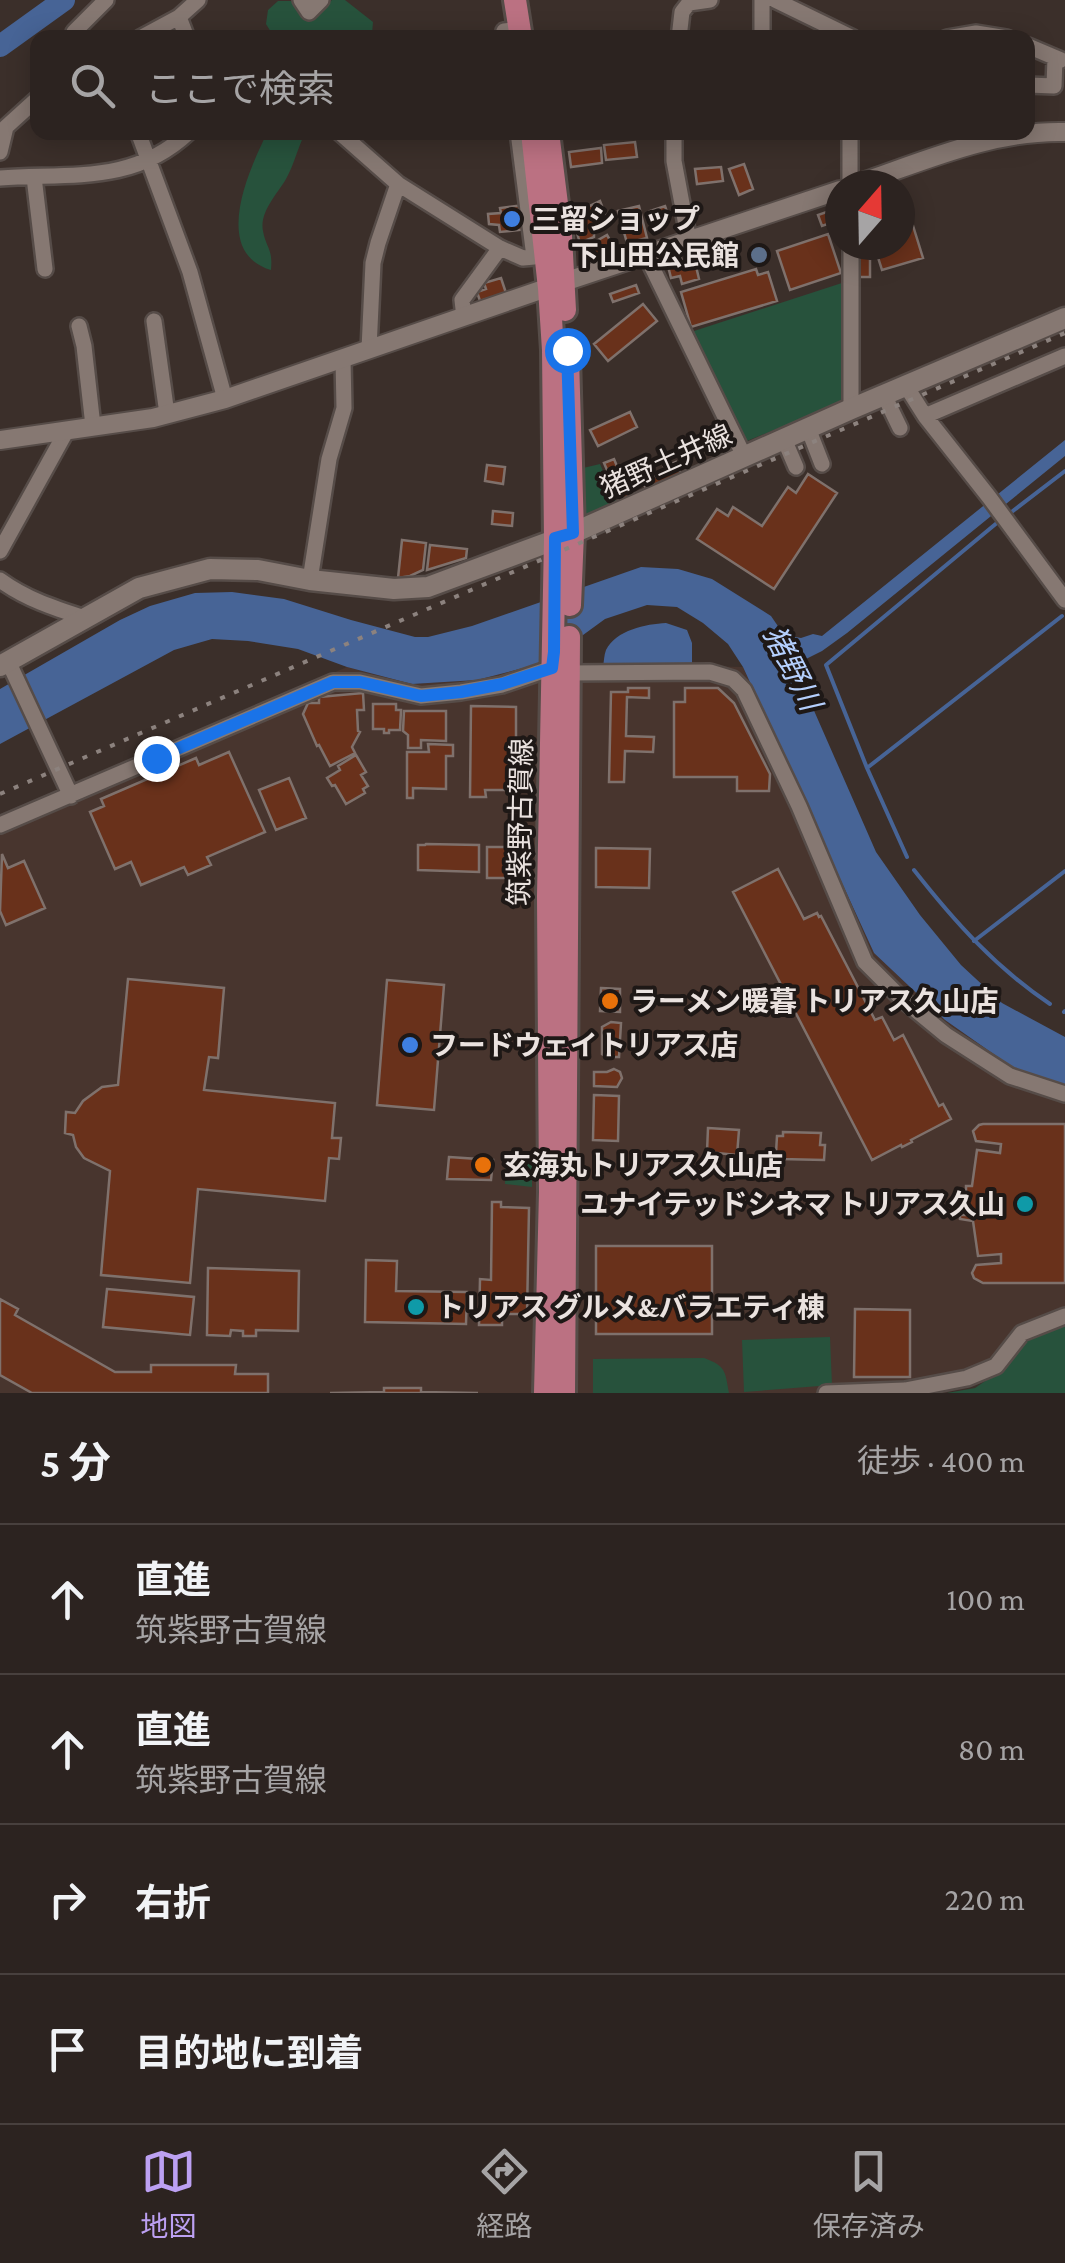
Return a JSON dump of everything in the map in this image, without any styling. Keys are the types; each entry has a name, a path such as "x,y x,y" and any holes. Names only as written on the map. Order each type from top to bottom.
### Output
{"main road":[{"path":"515,0 519,30"},
{"path":"521,30 530,0"},
{"name":"筑紫野古賀線","path":"532,140 539,256 556,285"},
{"name":"筑紫野古賀線","path":"544,1393 550,1192 548,896 564,573 552,350 561,236 549,140"},
{"name":"猪野土井線","path":"8,668 139,588 210,569 258,570 394,589 428,587 564,536 1065,318"},
{"name":"筑紫野古賀線","path":"561,661 564,1393"}],"street":[{"path":"76,30 106,0"},
{"path":"154,30 198,0"},
{"path":"301,0 309,12 321,0"},
{"path":"679,30 682,12 690,3 710,0"},
{"path":"762,0 762,30"},
{"path":"775,0 837,30"},
{"path":"178,17 184,30"},
{"path":"1035,49 1060,60 1054,86 1035,86"},
{"path":"0,152 6,127 30,105"},
{"path":"1035,132 1065,132"},
{"path":"141,140 190,272 225,399"},
{"path":"0,178 86,176 118,171 181,140"},
{"path":"348,140 398,184 500,248 523,258 539,256 519,140"},
{"path":"674,140 674,161 690,241"},
{"path":"850,140 851,170"},
{"path":"898,170 995,140"},
{"path":"34,177 45,269"},
{"path":"369,350 373,263 398,184"},
{"path":"0,440 167,414 225,399 825,195"},
{"path":"464,317 462,300 500,248"},
{"path":"646,255 744,456"},
{"path":"851,260 851,409"},
{"path":"154,321 167,414"},
{"path":"80,326 92,426"},
{"path":"925,416 1065,356"},
{"path":"310,580 329,459 344,408 343,359"},
{"path":"906,386 1065,600"},
{"path":"884,395 900,428"},
{"path":"808,428 822,464"},
{"path":"0,550 67,430"},
{"path":"784,439 796,467"},
{"path":"0,580 46,606 85,618"},
{"path":"0,825 333,682 360,682 421,696 502,684 561,661 710,672 733,679 744,690 864,962 900,998 949,1037 1010,1076 1065,1094"},
{"path":"8,668 71,796"},
{"path":"826,1393 905,1390 967,1378 996,1366 1022,1333 1065,1316"}],"shaded area":[{"path":"546,662 743,667 874,953 945,1020 1012,1067 1065,1085 1065,1322 1028,1336 1007,1366 968,1385 900,1393 0,1393 0,816 347,667 412,684 477,680"}],"green space":[{"path":"332,0 345,0 373,22 372,30 270,30 266,24 268,10 278,1 291,1 310,20"},
{"path":"264,140 302,140 289,174 264,217 271,270 253,260 243,246 239,228 252,167"},
{"path":"845,282 845,401 747,441 691,332"},
{"path":"600,464 617,503 598,515 584,517 583,468"},
{"path":"506,1158 532,1159 532,1187 505,1184"},
{"path":"1065,1322 1065,1393 947,1393 975,1388 1007,1366 1028,1336"},
{"path":"830,1337 832,1385 744,1392 742,1340"},
{"path":"704,1358 723,1370 729,1393 593,1393 593,1359"}],"water":[{"name":"猪野川","path":"1065,440 1065,456 847,633 794,665 876,852 961,965 1002,1003 1065,1037 1065,1085 1012,1067 945,1020 874,953 743,667 728,644 677,607 647,605 605,619 546,662 477,680 412,684 298,649 212,639 174,650 0,744 0,689 120,620 150,606 195,593 232,592 284,599 415,637 428,637 472,626 641,567 678,569 712,579 771,616 784,635 822,636"},
{"path":"666,623 687,630 692,643 692,668 603,667 606,650 617,637 641,627"}],"building":[{"path":"635,142 637,157 606,160 604,145"},
{"path":"601,148 602,163 571,167 569,152"},
{"path":"744,164 753,189 739,195 729,169"},
{"path":"721,167 723,181 697,184 695,169"},
{"path":"600,201 607,219 594,227 594,237 580,243 577,233 581,231 573,214"},
{"path":"525,205 528,229 500,232 499,225 489,224 488,214"},
{"path":"639,206 647,238 627,243 618,211"},
{"path":"665,206 668,215 653,220 650,211"},
{"path":"915,232 923,258 882,270 879,260 915,260"},
{"path":"607,235 614,247 591,260 584,248"},
{"path":"825,235 825,260 837,260 841,273 790,290 777,251"},
{"path":"681,258 683,265 695,262 699,279 682,284 680,276 671,278 667,262"},
{"path":"855,260 870,260 870,277 855,277"},
{"path":"756,269 758,275 768,272 777,301 691,327 681,292"},
{"path":"501,278 506,293 480,301 477,292 486,289 484,283"},
{"path":"636,285 639,293 613,302 610,294"},
{"path":"643,304 657,321 608,361 594,344"},
{"path":"630,412 637,427 598,446 590,430"},
{"path":"614,459 630,498 621,502 604,463"},
{"path":"676,462 681,474 646,489 643,482 666,472 664,467"},
{"path":"487,465 505,467 503,484 485,481"},
{"path":"808,474 837,493 774,589 697,539 717,509 728,516 733,507 762,526 788,487 796,493"},
{"path":"493,511 513,513 512,526 492,524"},
{"path":"402,540 426,543 423,570 398,578"},
{"path":"430,545 467,549 466,558 427,570"},
{"path":"628,688 649,688 649,698 627,697 626,736 654,737 653,752 625,751 624,782 609,782 611,692 628,692"},
{"path":"685,688 718,688 734,703 770,774 769,791 737,791 737,777 674,777 674,702 685,702"},
{"path":"363,693 364,710 357,710 360,732 352,747 355,753 330,766 303,714 308,703 319,703 319,697"},
{"path":"373,704 396,704 396,710 401,710 400,730 384,733 384,729 373,729"},
{"path":"471,706 516,707 516,790 485,790 486,797 470,797"},
{"path":"404,711 446,711 446,741 421,740 421,748 408,748 408,735 403,731"},
{"path":"428,744 453,745 453,756 446,756 446,789 413,788 413,798 407,798 407,752 429,752"},
{"path":"229,752 265,832 207,857 211,865 188,875 184,867 141,885 131,862 115,869 90,812 104,806 101,799 196,758 199,765"},
{"path":"356,755 366,772 361,775 368,786 363,789 365,793 346,804 327,778"},
{"path":"289,778 306,818 276,830 259,790"},
{"path":"418,845 479,845 479,872 418,870"},
{"path":"487,847 507,847 507,878 487,878"},
{"path":"596,848 650,849 649,888 596,887"},
{"path":"2,854 8,868 24,861 45,908 6,925 0,911"},
{"path":"778,869 804,919 817,913 821,916 875,1020 882,1017 894,1040 903,1035 939,1106 943,1104 951,1119 872,1160 733,892"},
{"path":"128,979 224,988 218,1058 209,1057 204,1090 335,1103 332,1138 341,1138 339,1159 329,1158 325,1201 198,1189 190,1283 101,1275 110,1171 84,1158 73,1135 65,1133 66,1112 75,1113 83,1101 102,1087 118,1085"},
{"path":"387,980 444,985 434,1110 377,1105"},
{"path":"601,988 620,989 620,1012 600,1011"},
{"path":"611,1022 621,1023 619,1057 602,1054 602,1027"},
{"path":"614,1069 622,1078 617,1087 594,1086 594,1072"},
{"path":"594,1095 619,1096 618,1141 593,1140"},
{"path":"983,1124 1065,1124 1065,1283 983,1283 974,1278 976,1265 1001,1263 1001,1254 978,1256 973,1221 960,1219 960,1215 966,1215 966,1186 972,1186 977,1150 1000,1153 1001,1144 976,1141 973,1131"},
{"path":"708,1128 739,1130 737,1155 707,1152"},
{"path":"783,1132 821,1133 824,1160 781,1159 781,1153 776,1153 777,1136 783,1136"},
{"path":"449,1157 493,1160 491,1180 447,1179"},
{"path":"492,1202 501,1202 501,1207 529,1208 527,1314 502,1314 502,1325 479,1325 480,1279 491,1280"},
{"path":"596,1246 712,1246 712,1334 596,1334"},
{"name":"トリアス グルメ&バラエティ棟","path":"366,1260 397,1261 396,1291 467,1292 466,1324 365,1322"},
{"path":"208,1268 299,1271 298,1331 256,1330 256,1336 243,1336 243,1331 231,1330 230,1336 207,1335"},
{"path":"107,1289 194,1297 190,1335 103,1327"},
{"path":"0,1299 18,1309 15,1315 115,1372 151,1372 151,1365 236,1365 235,1374 268,1374 268,1393 32,1393 0,1375"},
{"path":"855,1309 910,1310 910,1377 854,1377"},
{"path":"384,1388 478,1393 330,1393 384,1392"}],"waterway":[{"path":"0,46 64,0"},
{"path":"1009,514 1065,471"},
{"name":"猪野川","path":"998,522 826,665 867,768 1062,616"},
{"path":"867,768 907,857"},
{"path":"914,870 977,943 1050,1004"},
{"path":"974,941 1065,871"}],"railway":[{"path":"0,794 1065,333"}],"place":[{"name":"三留ショップ","path":"512,219"},
{"name":"下山田公民館","path":"759,255"},
{"name":"ラーメン暖暮 トリアス久山店","path":"610,1001"},
{"name":"フードウェイトリアス店","path":"410,1045"},
{"name":"玄海丸トリアス久山店","path":"483,1165"},
{"name":"ユナイテッドシネマ トリアス久山","path":"1025,1204"},
{"name":"トリアス グルメ&バラエティ棟","path":"416,1307"}],"route":[{"path":"156,758 333,682 360,682 421,696 502,684 552,668 555,538 573,533 567,350"}]}
